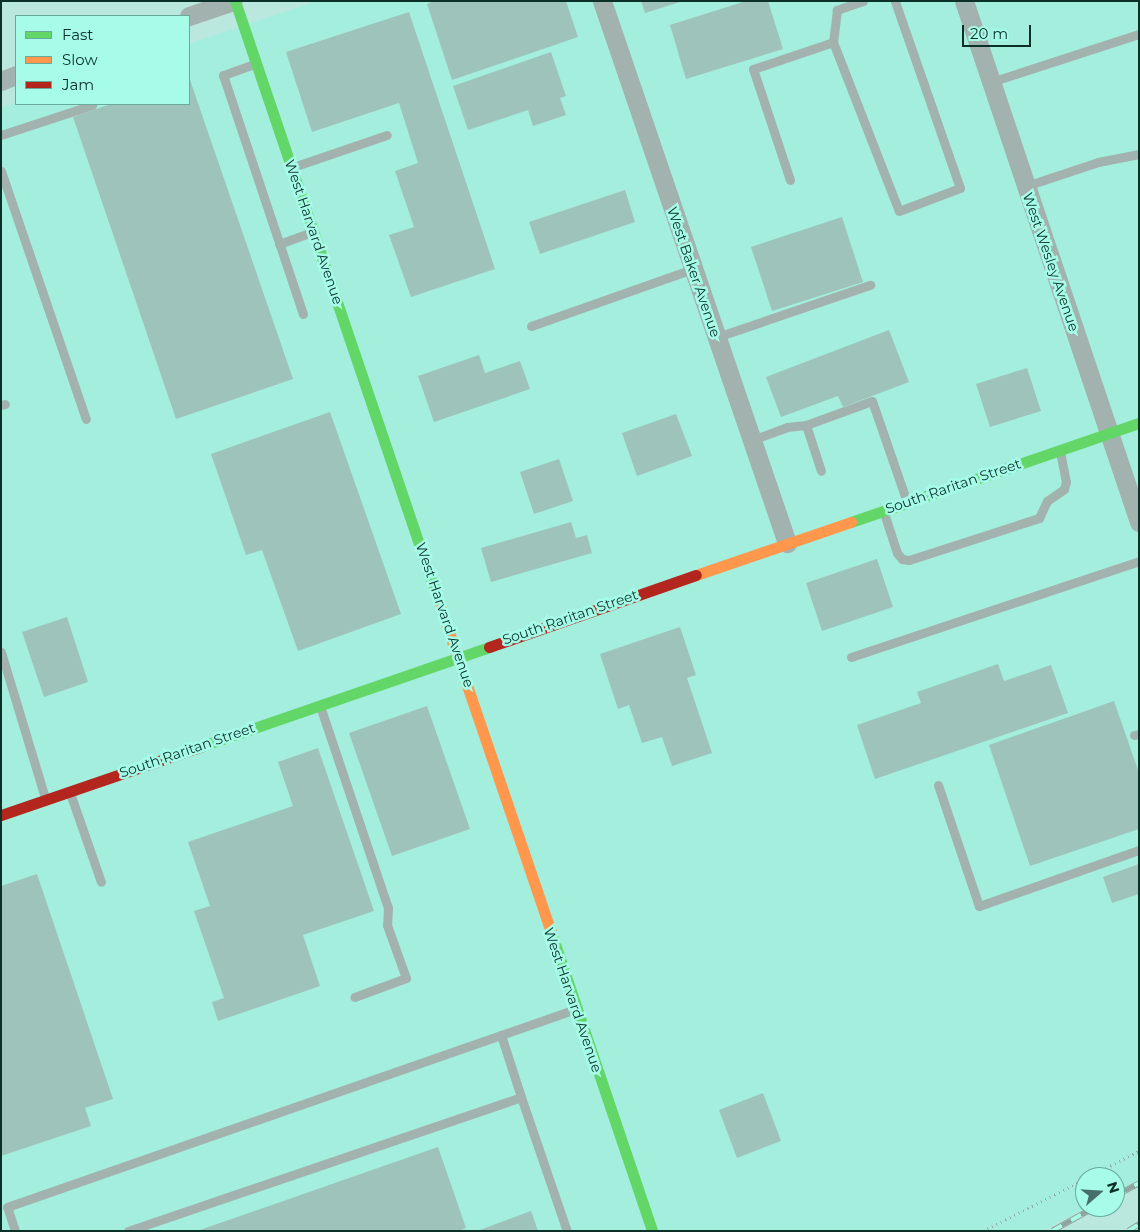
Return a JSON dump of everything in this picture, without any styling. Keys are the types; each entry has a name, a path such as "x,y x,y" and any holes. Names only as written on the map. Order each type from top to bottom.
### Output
{"street":[{"path":"190,16 234,1"},
{"name":"West Harvard Avenue","path":"234,1 459,655 576,1009 652,1231"},
{"name":"West Baker Avenue","path":"602,1 787,543"},
{"name":"West Wesley Avenue","path":"964,1 1139,522"},
{"path":"1,80 15,75"},
{"name":"South Raritan Street","path":"1,815 459,655 1139,423"}],"lane":[{"path":"863,1 837,10 833,42 899,211 960,188 895,1"},
{"path":"991,82 1139,34"},
{"path":"790,180 753,69 833,42"},
{"path":"256,63 223,75 303,314"},
{"path":"1,135 92,105"},
{"path":"292,167 387,135"},
{"path":"1026,186 1098,162 1139,154"},
{"path":"1,172 86,419"},
{"path":"279,244 314,232"},
{"path":"531,326 694,269"},
{"path":"716,337 870,285"},
{"path":"752,440 787,427 806,425 872,401 907,502"},
{"path":"806,425 821,471"},
{"path":"883,510 897,554 902,559 909,560 1039,518 1047,501 1064,489 1066,482 1059,450"},
{"path":"851,657 1139,561"},
{"path":"1,652 46,799"},
{"path":"319,704 388,908 387,925 406,978 354,997"},
{"path":"938,785 979,906 1139,850"},
{"path":"69,791 101,882"},
{"path":"15,1231 7,1207 576,1009"},
{"path":"501,1036 567,1231"},
{"path":"128,1231 521,1097"}],"path":[{"path":"1108,1167 1139,1151"},
{"path":"983,1231 1075,1184"}],"shaded area":[{"path":"316,1 1139,1 1139,1180 1125,1188 1125,1167 1075,1167 1075,1214 1042,1231 1,1231 1,108 15,103 15,105 190,105 190,44"}],"building":[{"path":"434,1 566,1 578,37 452,80 427,4"},
{"path":"641,1 680,1 680,2 645,13"},
{"path":"746,1 768,1 783,49 686,79 670,25"},
{"path":"409,12 495,269 411,297 389,235 414,227 395,171 418,163 399,103 312,132 286,52"},
{"path":"551,52 566,96 560,98 566,115 533,126 528,110 468,130 453,86"},
{"path":"190,80 293,379 176,419 73,117 108,105 190,105"},
{"path":"625,190 635,222 540,254 529,222"},
{"path":"842,217 863,282 772,311 751,247"},
{"path":"889,330 909,382 843,407 838,396 781,417 766,377"},
{"path":"479,355 485,373 520,361 530,389 434,422 418,376"},
{"path":"1027,368 1041,411 990,427 976,384"},
{"path":"330,412 401,614 298,651 262,550 246,555 211,454"},
{"path":"676,414 692,456 637,476 622,433"},
{"path":"559,459 573,501 534,514 520,472"},
{"path":"571,522 576,538 587,535 592,553 491,582 481,548"},
{"path":"877,559 893,607 822,631 806,583"},
{"path":"67,617 88,682 44,697 22,632"},
{"path":"680,627 696,675 687,678 712,753 672,766 662,737 642,743 629,705 618,709 600,654"},
{"path":"998,664 1004,681 1051,665 1068,713 875,779 857,725 921,703 917,692"},
{"path":"1114,701 1139,773 1139,829 1030,866 989,745"},
{"path":"427,706 470,829 392,856 349,733"},
{"path":"318,748 374,911 303,935 320,986 218,1021 212,1002 224,998 194,911 210,906 188,842 293,806 278,762"},
{"path":"1139,864 1139,894 1112,903 1103,877"},
{"path":"37,874 113,1099 85,1108 91,1126 1,1156 1,886"},
{"path":"763,1093 781,1141 737,1158 719,1110"},
{"path":"438,1147 466,1228 458,1231 197,1231"},
{"path":"531,1211 538,1231 477,1231"}],"railway":[{"path":"1125,1191 1139,1183"},
{"path":"1052,1231 1077,1217"},
{"path":"1128,1231 1139,1224"}],"traffic: fast":[{"path":"235,1 440,606"},
{"path":"851,522 1139,423"},
{"path":"202,746 489,647"},
{"path":"551,932 652,1231"}],"traffic: slow":[{"path":"696,575 851,522"},
{"path":"440,606 551,932"}],"traffic: jam":[{"path":"489,647 696,575"},
{"path":"1,815 202,746"}]}
